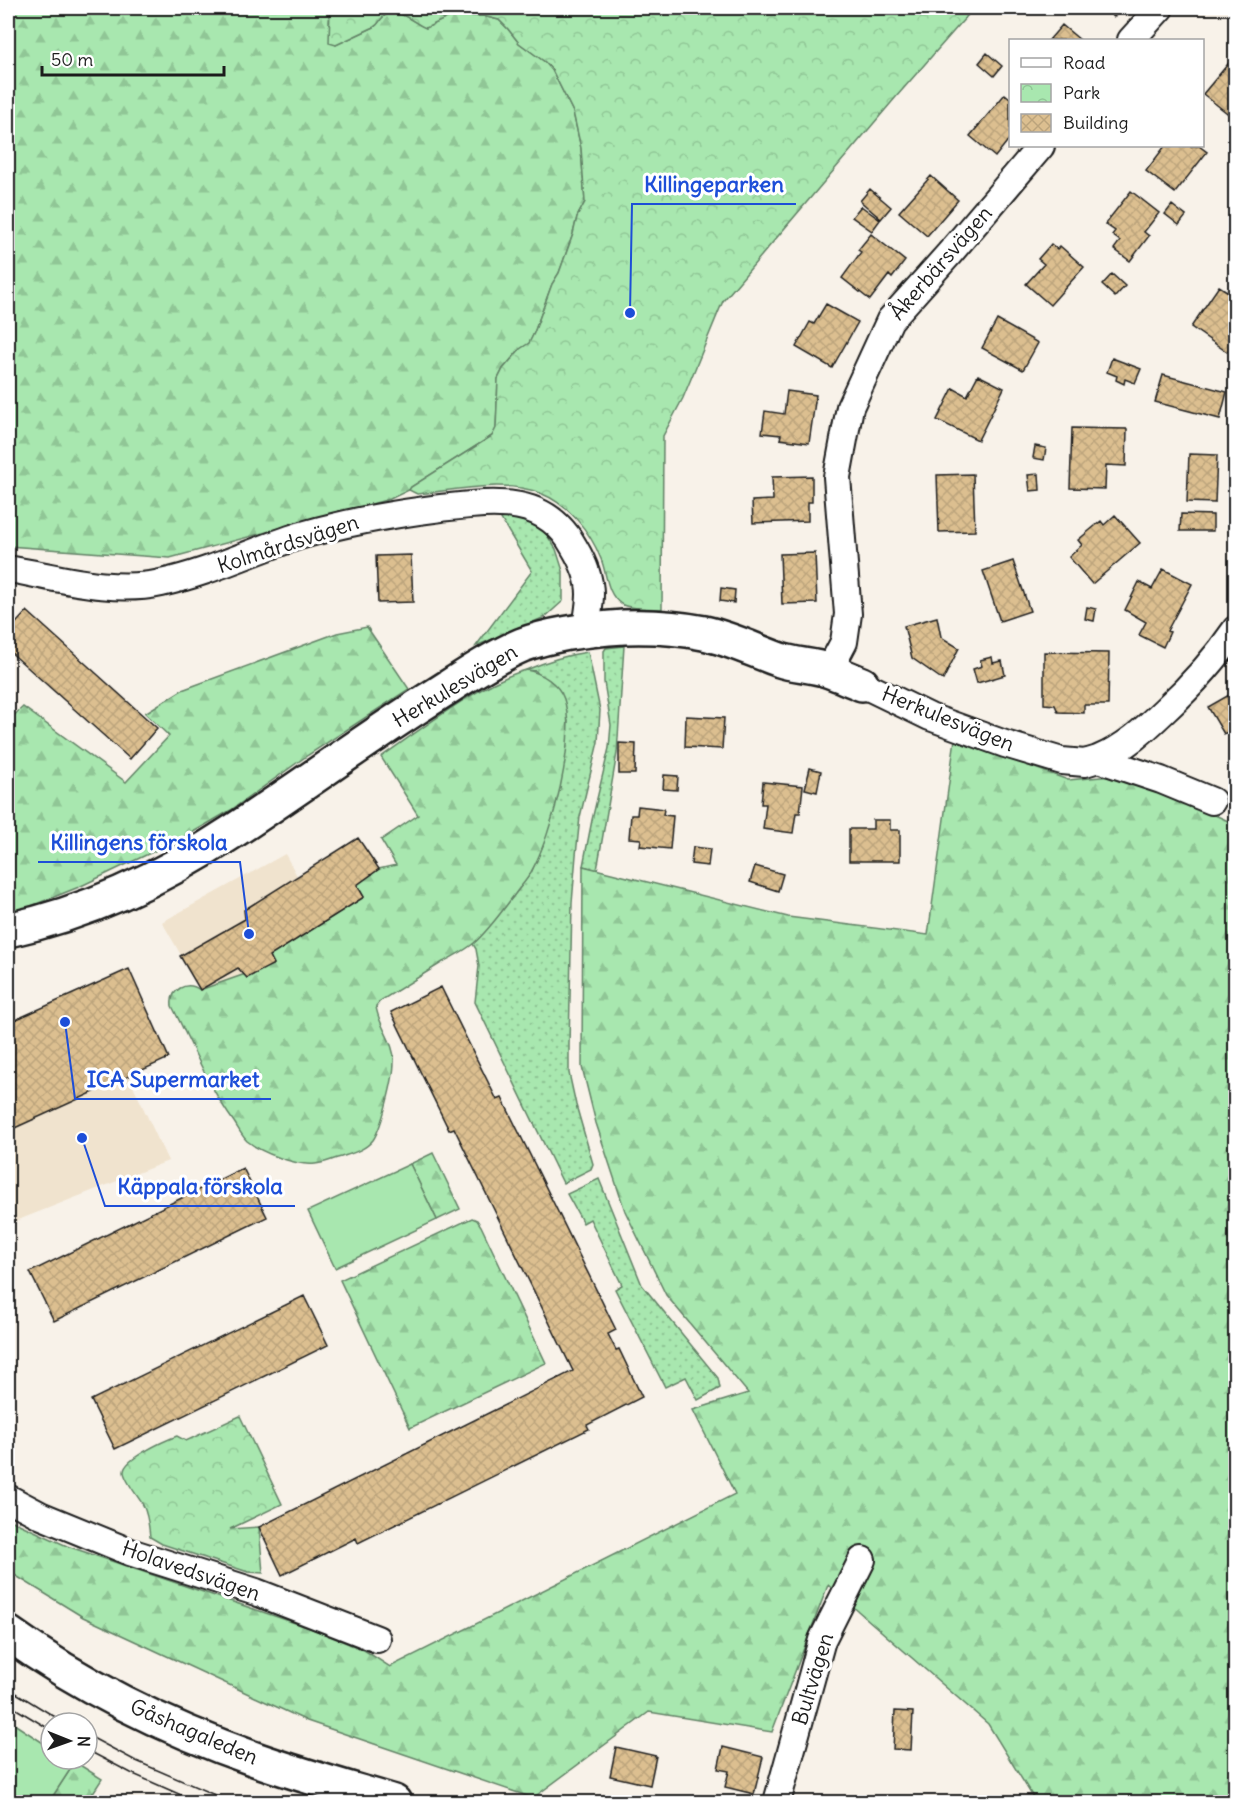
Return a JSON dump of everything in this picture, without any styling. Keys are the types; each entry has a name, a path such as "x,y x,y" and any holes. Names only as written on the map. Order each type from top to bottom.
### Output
{"street":[{"path":"1132,39 1160,8"},
{"name":"Åkerbärsvägen","path":"826,670 836,658 844,642 848,614 837,477 850,407 890,320 1040,147"},
{"name":"Kolmårdsvägen","path":"8,569 86,584 140,586 199,573 297,537 340,525 380,516 495,502 534,509 555,521 568,536 582,561 588,578 590,595 586,630"},
{"name":"Herkulesvägen","path":"8,930 61,916 118,894 189,859 232,833 385,728 469,674 522,645 586,630 627,627 665,628 705,634 783,660 826,670 862,684 930,717 1005,744 1062,761 1085,763 1098,759 1161,780 1212,801"},
{"path":"1098,759 1115,752 1144,731 1189,688 1216,658 1236,629"},
{"name":"Holavedsvägen","path":"8,1498 42,1516 130,1552 256,1592 377,1640"},
{"name":"Bultvägen","path":"777,1803 822,1640 862,1560"},
{"name":"Gåshagaleden","path":"8,1633 76,1678 170,1724 254,1758 394,1803"}],"shaded area":[{"path":"285,854 336,946 220,1023 162,922"},
{"path":"122,1062 168,1161 8,1224 8,1114"}],"green space":[{"path":"8,8 330,8 329,23 336,45 374,27 383,17 394,13 405,16 426,28 453,15 483,16 499,20 519,43 552,70 573,112 581,148 585,202 577,217 559,273 552,284 529,344 520,349 503,369 498,379 496,429 492,436 409,490 390,499 170,558 8,546"},
{"path":"330,8 974,8 723,301 683,398 663,436 662,609 629,607 616,600 591,538 569,511 540,493 496,486 417,494 409,490 492,436 496,428 498,379 503,369 520,349 529,343 534,333 552,284 559,273 577,217 585,202 581,148 573,112 552,70 519,43 499,20 483,16 453,15 426,28 400,14 388,14 374,27 336,45 329,43"},
{"path":"498,514 519,516 541,526 556,549 563,571 563,601 545,617 476,646 532,571"},
{"path":"367,627 409,689 308,755 231,810 188,835 79,887 26,908 8,912 8,721 23,707 126,782 169,736 145,713 182,690 337,633"},
{"path":"624,646 617,753 597,870 583,866 609,748 611,725 604,682 604,651 606,648"},
{"path":"588,652 600,710 598,742 580,817 576,855 572,903 569,1073 593,1164 591,1169 563,1183 475,1002 479,966 473,944 531,873 543,845 561,781 568,721 536,671 526,670 556,659"},
{"path":"526,670 543,676 558,688 564,699 567,717 565,762 560,787 547,835 531,872 495,920 474,943 380,1001 376,1006 392,1048 394,1062 384,1114 370,1143 363,1149 315,1164 289,1161 253,1146 245,1139 216,1094 201,1065 172,1006 176,991 184,986 200,990 274,964 270,956 364,897 357,885 379,869 396,865 381,840 418,815 381,757 470,696 508,676"},
{"path":"955,739 1068,780 1112,776 1186,802 1235,824 1235,1802 1036,1802 988,1724 828,1585 772,1732 649,1712 533,1798 307,1721 83,1617 8,1571 8,1519 67,1546 310,1628 364,1650 390,1667 735,1494 693,1410 748,1393 666,1295 625,1211 596,1123 582,1067 583,866 788,917 928,935"},
{"path":"433,1153 460,1209 437,1220 410,1164"},
{"path":"410,1164 437,1220 335,1268 308,1211"},
{"path":"599,1179 642,1285 718,1378 720,1388 698,1400 686,1377 665,1387 615,1289 622,1285 590,1219 583,1223 567,1194"},
{"path":"472,1218 477,1220 481,1226 546,1363 410,1428 340,1280"},
{"path":"240,1416 282,1504 230,1529 259,1527 263,1573 248,1572 162,1544 150,1537 145,1509 124,1472 130,1461 155,1446 177,1436 186,1441"},
{"path":"8,1720 39,1740 39,1771 69,1771 49,1802 20,1802 8,1795"},
{"path":"69,1771 89,1771 102,1779 87,1802 49,1802"}],"building":[{"path":"1103,8 1122,8 1114,17"},
{"path":"1062,25 1079,39 1050,39"},
{"path":"987,53 1002,66 994,76 979,63"},
{"path":"1233,58 1236,60 1236,120 1204,93"},
{"path":"1005,94 1009,97 1009,139 995,157 970,136"},
{"path":"1164,147 1200,147 1207,152 1175,193 1146,171"},
{"path":"931,176 958,200 927,236 899,212"},
{"path":"870,189 891,207 881,219 860,201"},
{"path":"1131,191 1159,213 1144,232 1149,236 1130,261 1114,249 1120,241 1112,235 1115,231 1105,224"},
{"path":"1172,205 1186,216 1179,225 1165,214"},
{"path":"861,206 880,220 872,231 852,217"},
{"path":"871,234 905,261 892,278 889,275 870,300 842,278 861,252 858,250"},
{"path":"1051,244 1057,249 1060,246 1084,267 1050,305 1026,284 1044,264 1038,259"},
{"path":"1112,274 1125,286 1115,297 1102,285"},
{"path":"1219,286 1236,297 1236,339 1227,352 1191,327"},
{"path":"826,304 858,322 832,368 796,347 810,322 814,324"},
{"path":"997,320 1038,343 1023,370 982,348"},
{"path":"1112,358 1141,369 1135,383 1125,379 1124,384 1116,380 1117,376 1107,372"},
{"path":"978,375 1004,388 978,440 937,420 953,388 967,396"},
{"path":"1163,375 1227,392 1220,419 1155,402"},
{"path":"787,391 816,395 809,443 780,439 781,435 762,433 765,411 784,414"},
{"path":"1072,428 1127,429 1126,466 1106,465 1105,489 1070,488"},
{"path":"1035,446 1046,448 1044,460 1033,458"},
{"path":"1189,454 1217,455 1215,503 1187,502"},
{"path":"973,474 975,531 939,532 937,475"},
{"path":"1039,474 1040,490 1030,491 1028,475"},
{"path":"812,476 812,502 808,502 808,521 753,523 752,501 773,500 772,477"},
{"path":"1181,514 1213,515 1213,531 1180,531"},
{"path":"1115,515 1140,543 1092,584 1069,557 1082,545 1078,540 1101,521 1104,525"},
{"path":"815,553 817,603 782,604 780,554"},
{"path":"411,555 413,602 378,603 376,556"},
{"path":"1013,561 1030,611 1000,621 983,571"},
{"path":"1163,569 1192,584 1167,631 1170,632 1163,647 1139,635 1146,622 1125,610 1139,582 1152,589"},
{"path":"721,588 735,590 734,603 720,601"},
{"path":"1087,607 1096,609 1094,621 1085,619"},
{"path":"27,611 157,728 130,759 8,650 8,632"},
{"path":"937,617 941,637 959,648 943,680 912,658 904,626"},
{"path":"1044,652 1109,653 1108,705 1084,705 1084,713 1058,712 1055,705 1044,704"},
{"path":"992,657 993,663 1002,661 1005,675 977,683 973,669 982,666 980,660"},
{"path":"1236,691 1236,727 1224,734 1208,707"},
{"path":"686,716 724,718 722,749 685,747"},
{"path":"619,743 636,744 635,774 619,774"},
{"path":"810,768 821,771 817,792 805,789"},
{"path":"664,775 678,776 677,790 663,789"},
{"path":"763,782 803,786 800,813 796,813 793,833 763,829 766,804 761,804"},
{"path":"638,806 664,809 663,815 673,816 670,849 640,846 641,839 629,838 631,815 637,815"},
{"path":"873,820 890,820 890,830 900,830 900,861 849,861 849,829 873,829"},
{"path":"358,838 379,869 357,885 364,897 270,956 274,964 247,978 238,968 200,990 180,956 245,919 244,910"},
{"path":"693,847 710,849 708,866 691,864"},
{"path":"755,866 783,874 778,891 750,882"},
{"path":"129,969 169,1058 8,1131 8,1023"},
{"path":"441,987 497,1100 502,1098 616,1330 608,1334 616,1350 619,1349 642,1397 587,1425 589,1429 358,1543 356,1538 282,1575 259,1527 573,1371 454,1128 449,1130 391,1012"},
{"path":"243,1168 267,1217 54,1321 30,1272"},
{"path":"304,1296 328,1345 115,1449 91,1400"},
{"path":"895,1711 913,1712 911,1750 893,1749"},
{"path":"616,1747 656,1756 650,1785 610,1776"},
{"path":"723,1747 763,1757 754,1794 725,1787 729,1771 718,1769"}],"tram line":[{"path":"8,1688 45,1711"},
{"path":"8,1704 39,1723"},
{"path":"99,1741 134,1760 231,1802"},
{"path":"99,1756 197,1802"}],"place":[{"name":"Killingeparken","path":"630,313"},
{"name":"Killingens förskola","path":"249,934"},
{"name":"ICA Supermarket","path":"65,1022"},
{"name":"Käppala förskola","path":"82,1138"}]}
